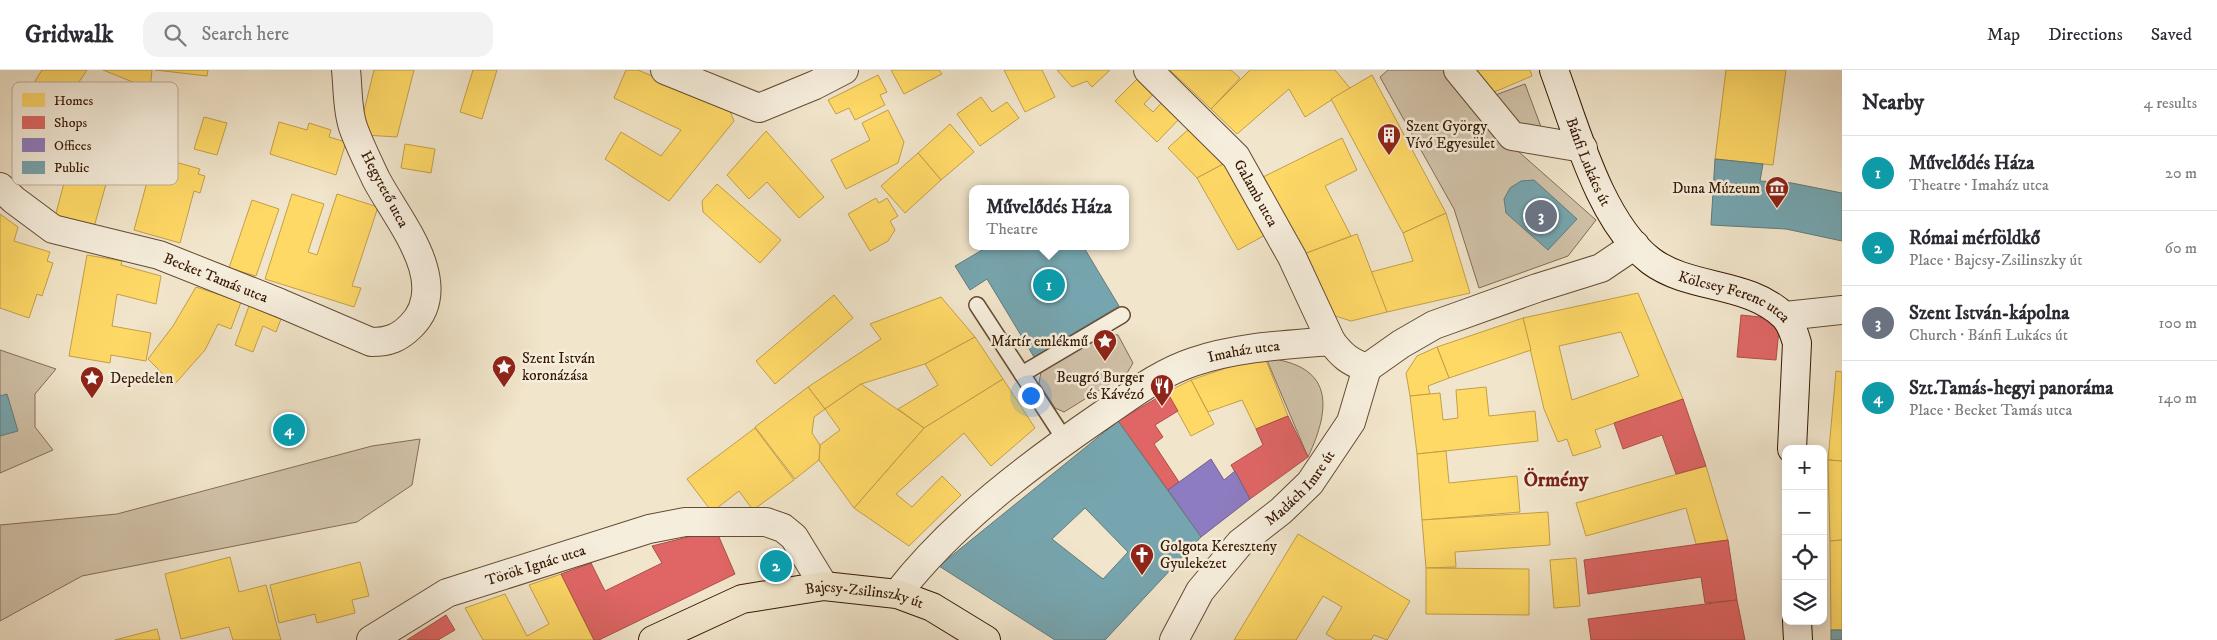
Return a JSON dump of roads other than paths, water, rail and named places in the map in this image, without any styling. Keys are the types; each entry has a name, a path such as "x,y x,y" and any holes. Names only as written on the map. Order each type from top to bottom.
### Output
{"main road":[{"name":"Bajcsy-Zsilinszky út","path":"653,640 742,598 824,586 897,594 932,607 986,640"}],"street":[{"name":"Hegytető utca","path":"346,70 353,125 376,179 423,262 426,286 424,306"},
{"path":"665,70 759,108 815,85 844,70"},
{"name":"Galamb utca","path":"1148,70 1236,157 1292,257 1331,341"},
{"path":"1458,70 1512,136 1583,148"},
{"name":"Bánfi Lukács út","path":"1554,70 1583,148 1611,214 1635,245"},
{"name":"Becket Tamás utca","path":"0,187 53,229 159,255 280,303 371,342 387,342 401,336 414,324 424,306"},
{"path":"1331,341 1341,355 1351,362 1367,368 1400,344 1434,325 1537,288 1601,268 1635,245"},
{"name":"Kölcsey Ferenc utca","path":"1635,245 1652,261 1678,276 1748,294 1772,306 1785,316 1842,310"},
{"path":"1785,316 1797,342 1792,445"},
{"name":"Imaház utca","path":"897,594 924,560 988,501 1065,440 1158,377 1193,362 1261,347 1331,341"},
{"name":"Madách Imre út","path":"1174,640 1200,591 1240,543 1281,511 1310,483 1352,422 1367,368"},
{"name":"Török Ignác utca","path":"371,640 447,593 649,529 685,522 766,522 783,528 794,538 824,586"},
{"path":"1797,625 1798,640"}],"lane":[{"path":"977,305 1065,440"},
{"path":"1022,374 1122,315"}],"place":[{"name":"Szent György Vívó Egyesület","path":"1389,156"},
{"name":"Duna Múzeum","path":"1777,209"},
{"name":"Szent István-kápolna","path":"1541,216"},
{"name":"Művelődés Háza","path":"1049,285"},
{"name":"Mártír emlékmű","path":"1105,362"},
{"name":"Szent István koronázása","path":"504,388"},
{"name":"Depedelen","path":"92,399"},
{"name":"Beugró Burger és Kávézó","path":"1162,407"},
{"name":"Szt.Tamás-hegyi panoráma","path":"289,430"},
{"name":"Római mérföldkő","path":"776,566"},
{"name":"Golgota Kereszteny Gyulekezet","path":"1142,576"}],"district":[{"name":"Örmény","path":"1556,479"}]}
